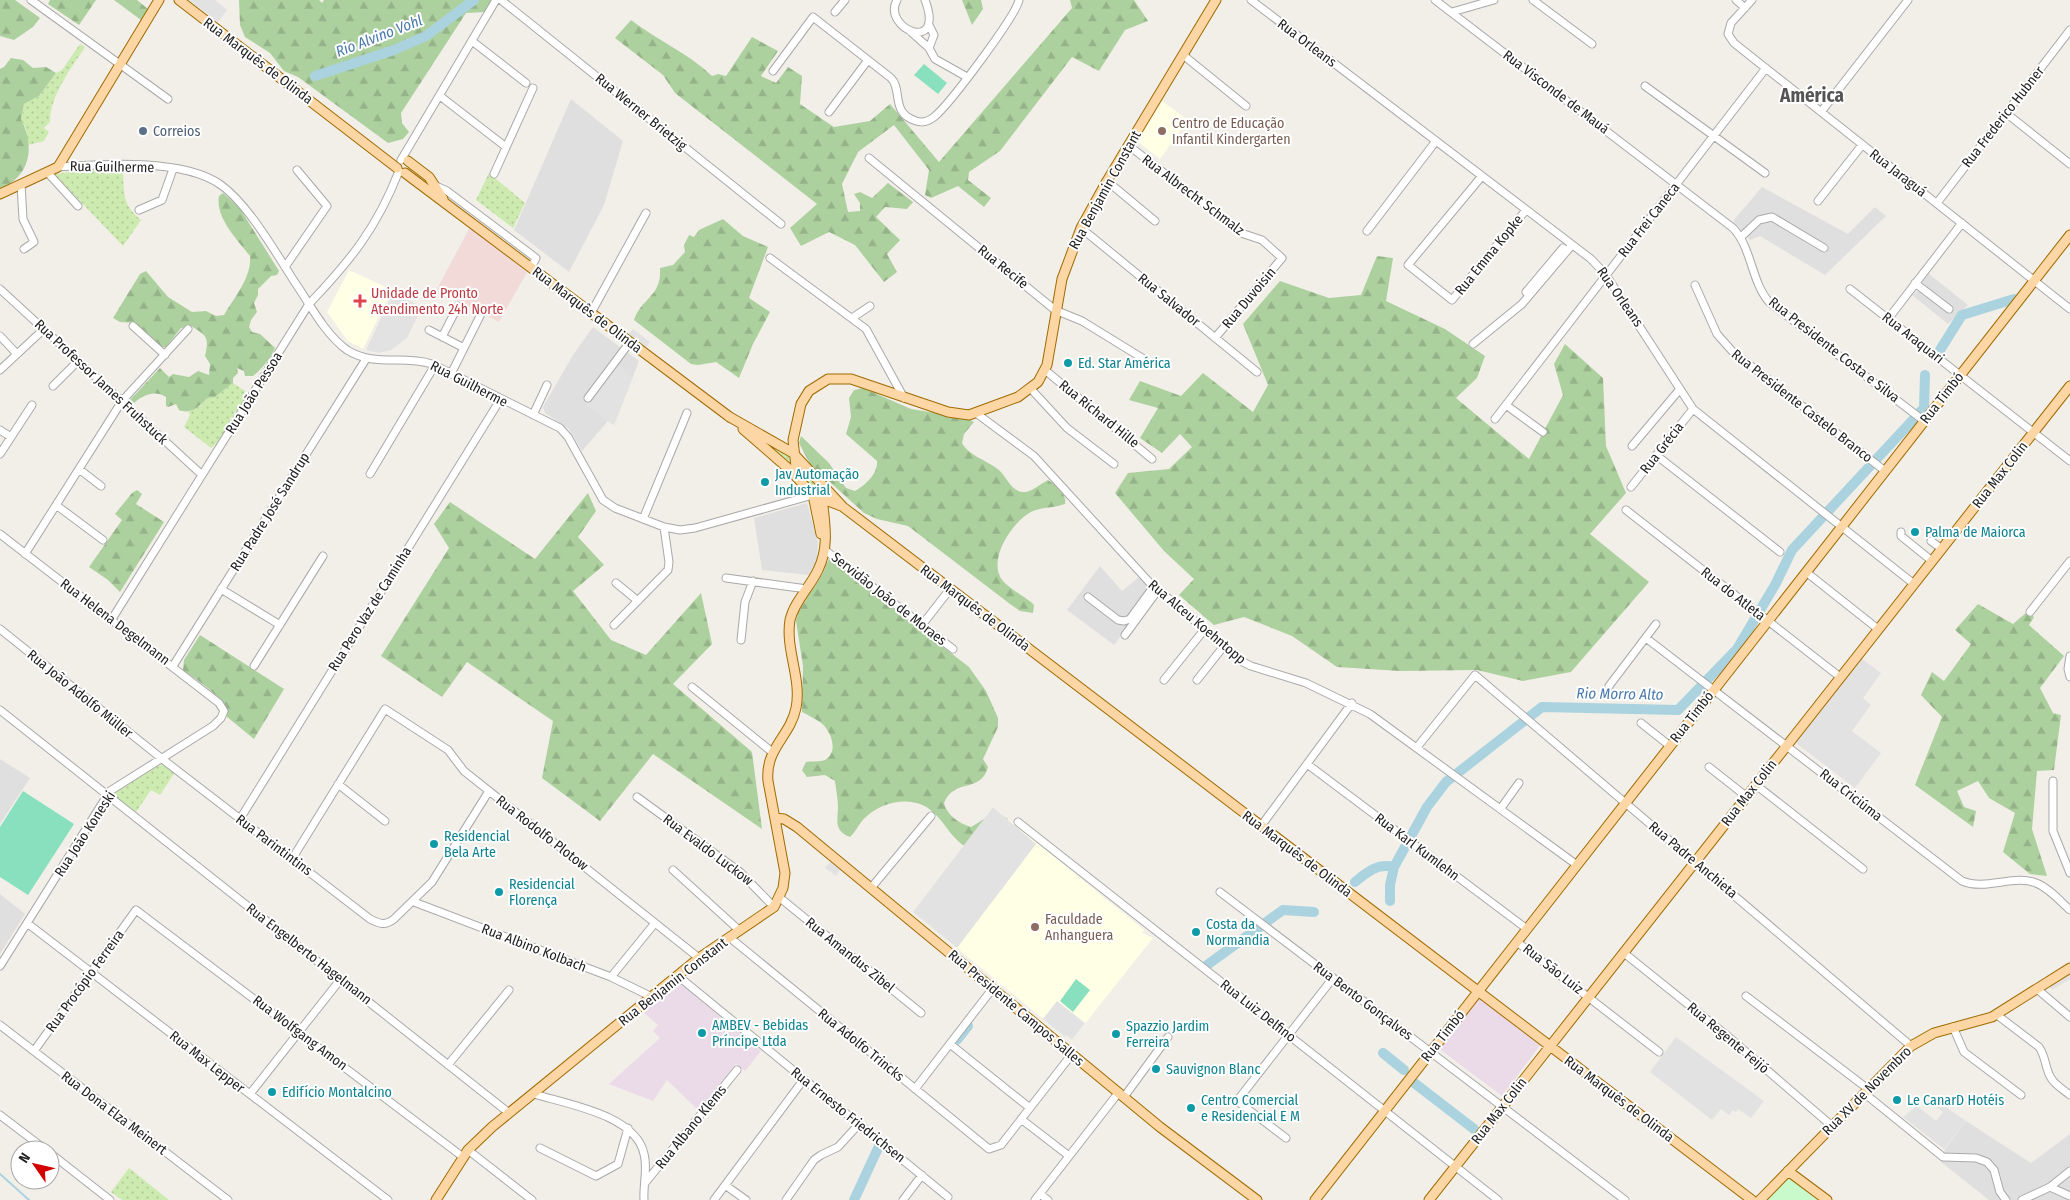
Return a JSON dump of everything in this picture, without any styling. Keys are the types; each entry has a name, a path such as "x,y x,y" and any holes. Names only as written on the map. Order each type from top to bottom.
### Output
{"main road":[{"path":"58,167 159,0"},
{"name":"Rua Marquês de Olinda","path":"179,0 386,159 402,167 425,173 445,204"},
{"name":"Rua Benjamin Constant","path":"1032,389 1045,370 1055,310 1066,266 1081,228 1107,181 1216,0"},
{"name":"Rua Guilherme","path":"0,194 58,167"},
{"name":"Rua Marquês de Olinda","path":"402,167 445,204 728,416 797,476 813,495 843,507"},
{"path":"422,186 434,185"},
{"name":"Rua Timbó","path":"1315,1200 1626,803 1766,619 1842,527 1882,469 1960,375 2070,235"},
{"path":"797,476 794,453 796,426 804,397 815,386 828,379 851,380 954,413 976,413 1032,389"},
{"name":"Rua Max Colin","path":"1429,1200 2070,386"},
{"name":"Rua Marquês de Olinda","path":"728,416 794,453 843,507 1752,1200"},
{"path":"778,444 788,441 796,426"},
{"path":"796,426 798,449 806,466 800,467 797,476"},
{"path":"821,484 818,491 813,495 825,550"},
{"name":"Rua Benjamin Constant","path":"436,1200 466,1154 509,1113 699,958 774,907 779,898 785,872 767,775 772,752 792,721 797,706 790,621 795,607 818,571 825,550 821,484"},
{"path":"824,519 832,511 843,507"},
{"name":"Rua Presidente Campos Salles","path":"775,818 790,821 1186,1148 1257,1200"},
{"name":"Rua XV de Novembro","path":"1760,1200 1911,1046 1926,1036 1953,1027 1977,1023 1997,1015 2070,968"},
{"path":"1788,1171 1824,1199"}],"street":[{"path":"31,0 168,99"},
{"name":"Rua João Pessoa","path":"112,618 309,304 360,247 382,212 408,150 496,0"},
{"name":"Rua Werner Brietzig","path":"501,0 781,224"},
{"path":"835,12 845,0"},
{"path":"925,0 934,35 929,48"},
{"path":"773,71 814,17 894,81 898,106 915,121 922,122 935,116 1013,17 1019,0"},
{"name":"Rua Orleans","path":"1251,0 1570,243 1606,275 1693,409 1914,584"},
{"name":"Rua Visconde de Mauá","path":"1435,0 1676,184"},
{"path":"1452,12 1494,0"},
{"path":"1533,0 1592,44"},
{"path":"1736,0 1745,8 1752,0"},
{"path":"1821,112 1908,0"},
{"path":"896,1 894,12 897,20 929,48 935,59 966,77"},
{"name":"Rua Jaraguá","path":"1745,8 1730,23 1728,34 1734,43 2070,309"},
{"path":"911,32 919,33 925,31 930,25"},
{"name":"Rua Frederico Hubner","path":"1937,203 2070,30"},
{"path":"472,41 526,83"},
{"path":"1183,55 1246,106"},
{"path":"829,112 868,60"},
{"name":"Rua Frei Caneca","path":"1495,419 1766,68"},
{"path":"1645,86 1765,173"},
{"path":"494,174 533,88"},
{"path":"440,96 506,147"},
{"path":"2006,113 2070,164"},
{"path":"1367,231 1436,141"},
{"path":"1818,201 1862,145"},
{"name":"Rua Albrecht Schmalz","path":"1128,146 1241,233 1262,240 1282,258"},
{"name":"Rua Recife","path":"869,158 1055,310 1082,321 1146,361"},
{"name":"Rua Guilherme","path":"58,167 117,164 173,169 206,177 229,192 245,210 309,304 342,345 366,358 384,361 418,360 435,365 500,400 560,428 568,437 603,500 615,508 664,527 680,530 695,528 813,495"},
{"path":"139,210 162,200 173,169"},
{"path":"285,267 326,206 297,170"},
{"path":"47,172 78,206"},
{"name":"Rua Emma Kopke","path":"1482,176 1408,265 1452,300 1526,210"},
{"path":"1107,181 1155,221"},
{"path":"21,184 23,219 34,242 24,249"},
{"name":"Rua Presidente Costa e Silva","path":"1676,184 1727,223 1740,237 1762,292 1769,302 1923,419"},
{"path":"434,185 447,190 536,258 531,268"},
{"path":"591,313 646,213"},
{"path":"1740,237 1759,220 1772,217 1824,248"},
{"path":"1888,319 1962,223"},
{"name":"Rua Salvador","path":"1081,228 1257,372"},
{"path":"1526,292 1570,243"},
{"path":"1472,344 1522,304 1570,243"},
{"path":"770,258 852,318 869,334 904,398"},
{"name":"Rua Duvoisin","path":"1215,338 1282,258"},
{"path":"1915,283 1949,309"},
{"name":"Rua Presidente Castelo Branco","path":"1695,285 1717,334 1732,351 1882,469"},
{"name":"Rua Professor James Fruhstuck","path":"0,289 202,475"},
{"name":"Rua Araquari","path":"1850,289 2070,462"},
{"path":"442,337 458,306"},
{"path":"852,318 870,306"},
{"path":"451,374 481,314"},
{"path":"133,326 164,355"},
{"path":"0,370 44,329"},
{"path":"25,554 122,402 188,329"},
{"path":"429,330 464,348"},
{"path":"0,336 17,354"},
{"path":"588,398 630,342"},
{"name":"Rua Padre José Sandrup","path":"173,666 366,358"},
{"path":"53,386 78,361"},
{"path":"370,474 435,365"},
{"name":"Rua Richard Hille","path":"1045,370 1152,458"},
{"path":"533,415 547,385"},
{"path":"1032,389 1067,428 1114,464"},
{"path":"1632,446 1680,389"},
{"name":"Rua Pero Vaz de Caminha","path":"240,819 500,400"},
{"path":"0,454 32,405"},
{"path":"1506,405 1543,432"},
{"name":"Rua Grécia","path":"1631,487 1693,409"},
{"path":"642,519 687,413"},
{"name":"Rua Alceu Koehntopp","path":"976,413 1034,456 1156,588 1224,646 1251,666 1306,683 1352,703 1418,746 1577,864"},
{"path":"0,430 11,437"},
{"path":"1656,455 1780,552"},
{"path":"79,469 101,486"},
{"path":"796,500 804,486"},
{"path":"56,505 103,540"},
{"name":"Rua do Atleta","path":"1626,510 1840,677"},
{"path":"614,626 670,566 664,527"},
{"path":"1902,532 1901,536 1932,561"},
{"name":"Rua Helena Degelmann","path":"0,534 173,666 219,703 223,708 224,714"},
{"path":"1932,542 1942,549"},
{"name":"Servidão João de Moraes","path":"825,550 952,649"},
{"path":"254,666 324,556"},
{"path":"2030,612 2070,561"},
{"path":"1806,572 1878,629"},
{"path":"726,578 807,588"},
{"path":"741,640 745,602 753,582"},
{"path":"616,583 638,601"},
{"path":"1088,597 1118,620 1124,622 1130,619 1156,588"},
{"path":"1125,635 1156,588"},
{"path":"221,589 280,625"},
{"path":"922,625 950,589"},
{"path":"1608,686 1656,624"},
{"name":"Rua João Adolfo Müller","path":"0,630 161,758"},
{"path":"1164,680 1204,630"},
{"name":"Rua Criciúma","path":"1646,638 1962,880 1980,885 2032,882 2041,886 2070,910"},
{"path":"1197,680 1224,646"},
{"path":"2070,656 2068,669 2070,677"},
{"name":"Rua Padre Anchieta","path":"1418,746 1475,675 1911,1046"},
{"path":"692,687 772,752"},
{"path":"1261,826 1352,703"},
{"name":"Rua Rodolfo Plotow","path":"338,784 385,708 448,750 464,771 699,958"},
{"name":"Rua Engelberto Hagelmann","path":"0,710 509,1113"},
{"name":"Rua João Koneski","path":"0,966 112,789 213,726 224,714"},
{"path":"1641,724 1670,746"},
{"name":"Rua Parintintins","path":"161,758 370,919 381,924 389,923 414,902"},
{"name":"Rua Karl Kumlehn","path":"1307,764 1527,929"},
{"path":"1710,767 1747,797"},
{"path":"2053,781 2053,831 2070,873"},
{"path":"1501,808 1519,783"},
{"path":"292,859 338,784 385,821"},
{"path":"1756,784 1863,869"},
{"path":"414,902 432,882 489,791"},
{"name":"Rua Evaldo Luckow","path":"638,796 747,878 774,907"},
{"path":"871,888 931,816"},
{"name":"Rua Luiz Delfino","path":"1018,822 1498,1200"},
{"path":"673,870 740,931"},
{"name":"Rua Bento Gonçalves","path":"1220,892 1625,1200"},
{"name":"Rua Amandus Zibel","path":"779,898 922,1013"},
{"name":"Rua Albino Kolbach","path":"414,902 611,977 652,997"},
{"name":"Rua Procópio Ferreira","path":"34,1051 136,910"},
{"name":"Rua Wolfgang Amon","path":"136,910 299,1032 532,1200"},
{"name":"Rua Max Lepper","path":"27,923 388,1200"},
{"path":"611,977 655,923"},
{"name":"Rua Adolfo Trincks","path":"729,937 985,1147 994,1149 1000,1145 1021,1118"},
{"name":"Rua São Luiz","path":"1517,942 1659,1052"},
{"name":"Rua Regente Feijó","path":"1624,953 1725,1034 1832,1126"},
{"name":"Rua Ernesto Friedrichsen","path":"678,976 948,1197"},
{"path":"1286,1138 1238,1101 1333,978"},
{"path":"250,1094 340,980"},
{"path":"915,1089 993,988"},
{"path":"2037,989 2070,1017"},
{"path":"448,1065 508,990"},
{"path":"1746,996 1866,1091 1943,1157 1976,1158 1986,1162 1994,1170 2000,1192 2006,1200"},
{"path":"1997,1015 2039,1047 2044,1054 2054,1083 2070,1095"},
{"name":"Rua Dona Elza Meinert","path":"0,1025 228,1200"},
{"path":"1953,1027 1964,1052 2021,1095"},
{"path":"1048,1200 1037,1197 1168,1036"},
{"path":"950,1044 1030,1108"},
{"path":"1069,1156 1021,1118 1072,1054"},
{"name":"Rua Albano Klems","path":"644,1184 737,1070"},
{"path":"714,1200 804,1079"},
{"path":"534,1094 615,1120 628,1128 643,1149 646,1166 644,1200"},
{"path":"0,1115 33,1140"},
{"path":"786,1200 814,1160 838,1147 859,1124"},
{"path":"540,1148 596,1176 618,1164 628,1128"},
{"path":"60,1162 110,1200"},
{"path":"2022,1200 2050,1187 2070,1170"},
{"path":"903,1200 922,1175"},
{"path":"725,1185 746,1200"},
{"path":"2050,1187 2070,1196"}],"shaded area":[{"path":"189,0 215,0 227,10 218,22"},
{"path":"571,99 623,141 604,205 569,272 514,230"},
{"name":"Centro de Educação Infantil Kindergarten","path":"1162,101 1188,120 1160,159 1137,141"},
{"path":"1762,187 1848,234 1875,207 1886,216 1825,275 1760,236 1750,240 1733,221"},
{"path":"470,227 527,272 499,322 437,289"},
{"name":"Unidade de Pronto Atendimento 24h Norte","path":"349,270 392,290 363,349 348,341 327,312"},
{"path":"1928,273 1968,305 1948,324 1912,295 1924,286 1922,281"},
{"path":"393,293 422,307 407,338 391,350 379,353 366,350"},
{"path":"593,327 639,361 614,425 608,421 582,451 569,429 545,413 543,407 573,355"},
{"path":"633,329 650,342 643,352 625,338"},
{"path":"616,364 633,377 614,425 585,403"},
{"path":"807,503 818,542 817,559 809,575 762,570 754,518"},
{"path":"1100,566 1122,591 1139,577 1147,585 1146,590 1152,595 1114,645 1067,610"},
{"path":"1861,658 1881,673 1863,698 1871,705 1852,731 1881,753 1855,788 1796,743"},
{"path":"0,759 30,778 0,824"},
{"name":"Faculdade Anhanguera","path":"993,807 1144,930 1142,933 1153,938 1072,1040 1066,1035 1065,1037 913,912"},
{"path":"993,807 1036,844 957,948 913,912"},
{"path":"830,862 840,870 836,876 825,868"},
{"path":"0,894 25,914 0,954"},
{"path":"2070,971 2070,979 2052,990 2049,985"},
{"path":"678,981 761,1051 745,1071 736,1064 698,1110 667,1080 653,1101 609,1084 660,1038 653,1031 658,1025 643,1012"},
{"path":"1478,997 1541,1044 1502,1096 1438,1048"},
{"path":"1057,1001 1085,1023 1072,1040 1066,1035 1065,1037 1043,1019"},
{"path":"1676,1037 1764,1101 1751,1118 1738,1109 1736,1112 1733,1110 1729,1115 1721,1109 1712,1120 1650,1072"},
{"path":"1931,1097 1966,1121 1944,1149 1903,1117 1917,1106 1936,1121 1943,1112 1929,1101"},
{"path":"1966,1121 2031,1163 2070,1134 2070,1200 1989,1200 1941,1162 1945,1149"}],"green space":[{"path":"0,0 15,0 40,18 33,27 14,40 0,36"},
{"path":"50,0 96,0 79,25 48,4"},
{"path":"114,0 137,0 148,9 141,20"},
{"path":"239,0 319,0 322,3 324,0 493,0 486,12 466,13 401,113 402,123 409,132 403,139 388,143 298,77 284,71 270,53 245,37 240,25"},
{"path":"962,0 981,0 983,9 972,25"},
{"path":"1070,0 1134,0 1148,21 1125,30 1099,71 1072,57 1000,151 969,172 968,180 991,198 984,207 958,186 931,198 925,195 929,170 894,125 858,152 842,184 848,212 860,211 860,203 854,194 860,192 872,198 888,183 913,202 907,209 885,207 876,217 900,240 887,254 897,272 884,282 855,245 829,232 801,246 790,228 817,204 675,93 663,75 615,38 631,20 683,53 712,76 718,74 726,76 752,37 778,51 761,76 776,83 788,67 802,76 800,104 834,127 870,121 890,104 939,162 1072,8"},
{"path":"80,44 85,47 57,92 50,122 44,128 49,132 44,141 28,145 26,129 21,119 24,104 39,96 56,73 62,70"},
{"path":"11,58 23,60 33,68 46,67 56,73 39,96 24,104 21,119 28,140 27,160 24,169 18,177 0,189 0,69"},
{"path":"924,64 947,83 938,94 914,75"},
{"path":"123,169 125,198 130,209 141,220 123,246 54,174 87,170"},
{"path":"489,173 525,203 513,228 476,200"},
{"path":"223,193 239,207 279,271 277,275 271,276 258,289 258,295 254,303 257,312 251,320 249,327 252,332 260,334 275,348 266,363 253,376 245,376 244,371 237,368 238,373 233,378 233,383 215,397 207,398 191,411 179,410 176,404 166,406 166,397 157,394 144,396 132,405 128,402 160,368 169,377 173,374 189,377 198,371 209,375 210,364 205,356 206,338 201,332 191,326 181,328 166,347 160,347 134,323 120,322 113,318 140,274 146,271 168,297 192,312 206,311 216,316 224,315 245,279 250,264 250,256 228,228 220,212 219,196"},
{"path":"723,219 743,236 768,247 749,298 770,312 753,344 739,378 716,362 698,365 691,364 634,320 641,307 658,285 660,268 673,265 685,252 684,245 689,235 694,237 699,230"},
{"path":"1377,256 1393,258 1386,301 1445,329 1485,356 1477,378 1456,398 1529,459 1563,395 1554,364 1565,344 1603,378 1606,446 1626,493 1590,534 1649,582 1571,672 1523,681 1477,670 1400,671 1337,667 1292,636 1244,617 1214,625 1179,595 1194,579 1164,551 1115,493 1128,473 1169,469 1192,447 1180,434 1162,453 1140,438 1158,408 1129,400 1140,381 1181,396 1203,373 1253,412 1268,385 1243,324 1280,281 1329,298 1361,295"},
{"path":"233,383 245,391 246,399 238,411 234,412 234,417 230,418 230,430 211,448 184,427 190,415 188,412 200,406 207,398 215,397"},
{"path":"863,388 911,409 966,418 974,422 964,434 962,443 974,455 999,470 1016,490 1027,492 1048,480 1063,493 1065,504 1035,510 1016,524 999,553 999,573 1003,581 1034,605 1033,613 1020,611 908,526 877,519 864,513 810,464 799,443 801,436 829,463 846,488 855,491 873,475 877,461 846,434 851,417 849,398 854,390"},
{"path":"742,425 791,455 793,464 791,467"},
{"path":"803,469 818,486 814,490 800,475"},
{"path":"137,490 142,494 136,504 164,522 120,592 108,580 89,567 122,520 115,514 132,493"},
{"path":"588,493 596,511 578,537 604,565 573,591 611,640 646,655 701,593 712,644 673,684 752,752 762,829 653,754 600,821 542,778 553,721 467,662 442,697 381,656 449,548 434,524 450,502 535,559"},
{"path":"829,559 969,667 986,691 998,718 998,727 983,759 988,767 985,775 974,783 955,790 944,803 954,818 971,827 996,812 1008,819 966,847 957,840 927,807 910,802 891,803 883,806 864,818 850,837 845,835 838,826 835,781 825,775 807,777 802,770 806,762 825,760 830,756 833,746 830,735 824,725 802,712 803,666 796,621 798,613 823,573"},
{"path":"1978,604 2013,624 2027,612 2034,617 2029,625 2064,656 2040,688 2053,713 2061,715 2054,770 2037,771 2032,829 2047,876 2030,874 2003,852 2015,813 1989,798 1978,781 1957,791 1964,807 1976,811 1973,827 1915,785 1942,717 1921,695 1932,672 1944,681 1971,644 1955,630"},
{"path":"200,635 284,689 254,739 226,716 225,709 217,696 183,670 184,660"},
{"path":"164,763 175,772 160,795 151,790 134,815 113,798 113,792 116,789"},
{"path":"23,791 74,824 28,895 0,877 0,827"},
{"path":"1076,979 1090,990 1073,1012 1060,1001"},
{"path":"129,1168 169,1200 122,1200 111,1192"},
{"path":"1787,1179 1793,1180 1820,1200 1767,1200"}],"waterway":[{"name":"Rio Alvino Vohl","path":"315,76 394,50 426,36 474,0"},
{"name":"Rio Morro Alto","path":"1940,350 1962,315 2014,299"},
{"name":"Rio Morro Alto","path":"1390,901 1390,885 1394,867 1427,807 1446,782 1542,707 1678,710 1737,649 1775,585 1792,550 1924,408 1925,375"},
{"path":"1355,882 1377,867 1394,867"},
{"path":"1207,965 1283,910 1314,912"},
{"path":"957,1040 968,1026"},
{"name":"Rio Morro Alto","path":"1383,1053 1404,1070"},
{"name":"Rio Morro Alto","path":"1413,1082 1474,1129"},
{"path":"854,1200 879,1146"},
{"path":"0,1174 29,1200"}],"place":[{"name":"Correios","path":"143,131"},
{"name":"Centro de Educação Infantil Kindergarten","path":"1162,131"},
{"name":"Unidade de Pronto Atendimento 24h Norte","path":"360,301"},
{"name":"Ed. Star América","path":"1068,363"},
{"name":"Jav Automação Industrial","path":"765,482"},
{"name":"Palma de Maiorca","path":"1915,532"},
{"name":"Residencial Bela Arte","path":"434,844"},
{"name":"Residencial Florença","path":"499,892"},
{"name":"Faculdade Anhanguera","path":"1035,927"},
{"name":"Costa da Normandia","path":"1196,932"},
{"name":"AMBEV - Bebidas Príncipe Ltda","path":"702,1033"},
{"name":"Spazzio Jardim Ferreira","path":"1116,1034"},
{"name":"Sauvignon Blanc","path":"1156,1069"},
{"name":"Edifício Montalcino","path":"272,1092"},
{"name":"Le CanarD Hotéis","path":"1897,1100"},
{"name":"Centro Comercial e Residencial E M","path":"1191,1108"}],"district":[{"name":"América","path":"1812,95"}]}
